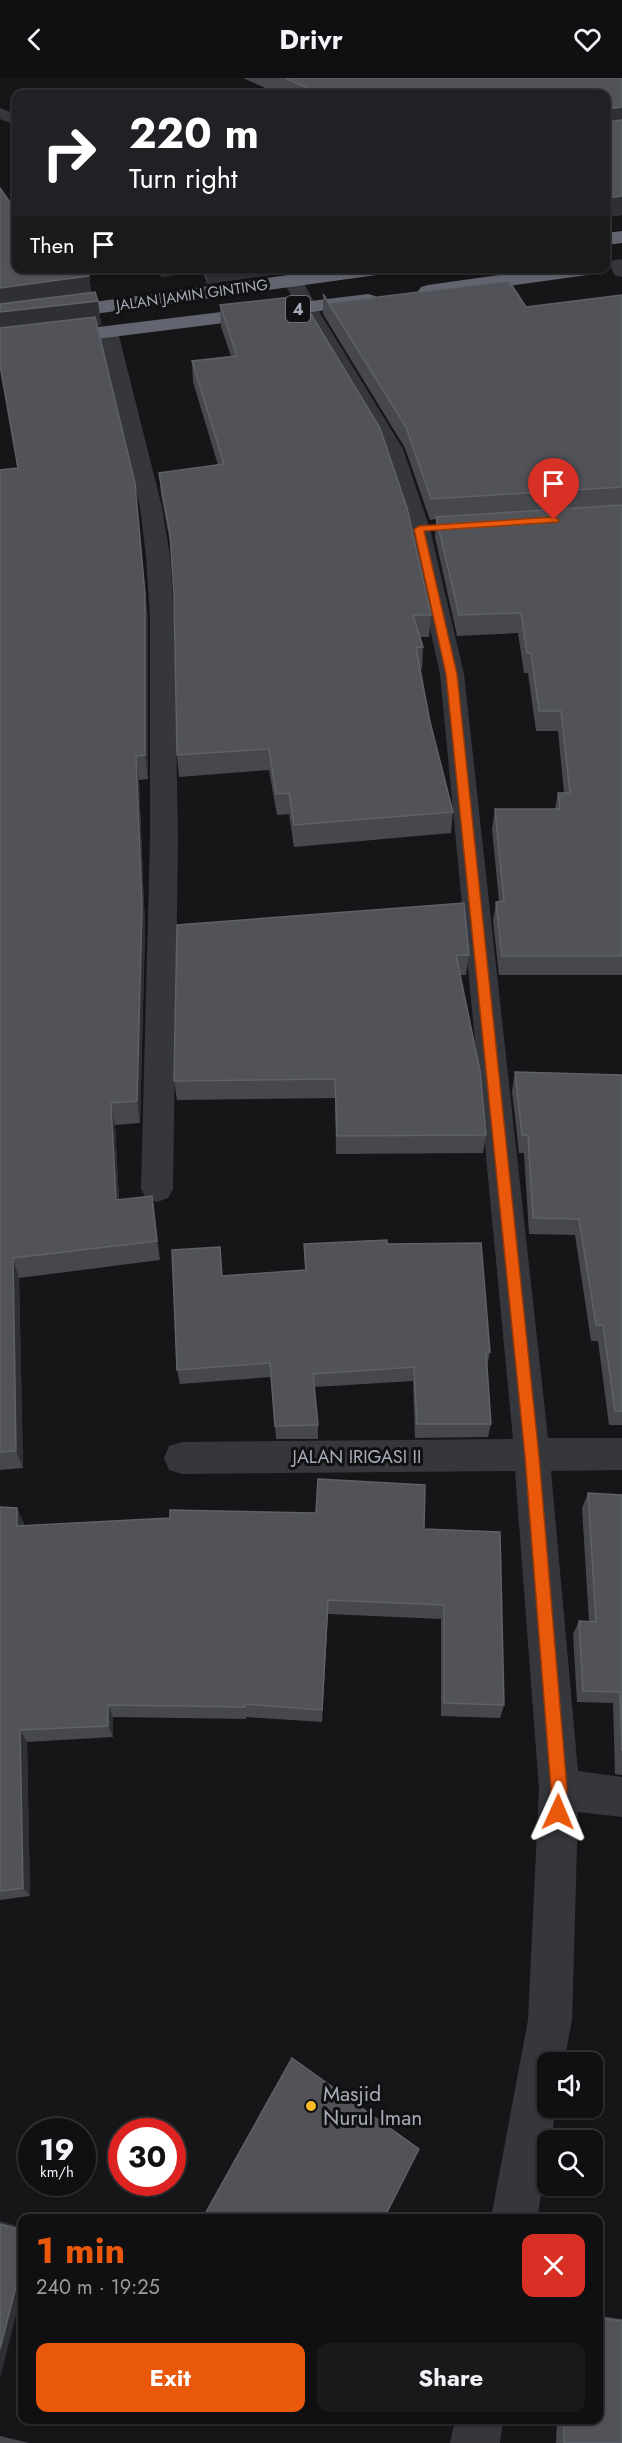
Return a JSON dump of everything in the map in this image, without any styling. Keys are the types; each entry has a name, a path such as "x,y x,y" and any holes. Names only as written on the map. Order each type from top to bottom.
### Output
{"highway":[{"name":"JALAN JAMIN GINTING","path":"0,345 108,332 301,294 368,273"},
{"path":"411,294 560,273"},
{"name":"JALAN JAMIN GINTING","path":"1,319 301,294 388,297"}],"street":[{"path":"301,294 392,449 431,528 452,674 532,1456 559,1789 550,2020 515,2214"},
{"path":"108,332 151,507 158,556 162,618 164,839 157,1189"},
{"name":"JALAN IRIGASI II","path":"182,1458 622,1454"},
{"path":"559,1789 622,1797"},
{"path":"475,2443 478,2424"}],"building":[{"path":"285,78 622,78 622,107 610,109 610,90 312,90"},
{"path":"622,120 622,196 610,198 610,122"},
{"path":"0,188 12,205 12,273 88,273 89,276 0,288"},
{"path":"509,281 526,307 622,295 622,487 431,499 406,427 323,294 329,303"},
{"path":"95,292 98,301 0,312 0,304"},
{"path":"300,296 380,428 407,508 431,615 413,615 423,647 416,648 430,722 453,812 294,825 289,793 276,794 269,749 177,755 174,596 170,534 159,473 224,464 192,361 237,356 220,305"},
{"path":"95,317 135,483 145,594 145,755 136,756 142,906 137,1101 111,1103 116,1200 152,1196 157,1241 13,1258 16,1451 0,1452 0,470 18,468 0,365 0,328"},
{"path":"622,505 622,956 502,956 496,902 504,901 495,809 560,809 558,793 570,793 561,711 539,711 531,653 527,653 521,613 459,615 436,517"},
{"path":"464,903 469,955 456,955 480,1071 486,1135 337,1136 335,1079 174,1081 177,925"},
{"path":"515,1072 622,1075 622,1411 615,1411 603,1325 596,1325 579,1219 533,1218 528,1135 522,1135"},
{"path":"387,1240 387,1244 481,1243 490,1352 486,1352 491,1424 417,1424 414,1367 313,1374 318,1425 275,1426 270,1363 177,1370 172,1250 220,1247 222,1276 306,1270 304,1244"},
{"path":"318,1479 425,1485 424,1529 500,1532 504,1705 444,1703 444,1605 328,1600 322,1710 245,1704 245,1707 108,1705 108,1726 20,1730 23,1888 0,1891 0,1507 17,1508 17,1526 170,1518 170,1510 316,1513"},
{"path":"588,1493 622,1495 622,1751 620,1692 583,1691 579,1621 596,1622"},
{"name":"Masjid Nurul Iman","path":"292,2058 419,2149 386,2214 205,2214"},
{"path":"0,2224 18,2229 18,2279 0,2349"},
{"path":"603,2319 622,2321 622,2443 564,2443 564,2424 603,2424"}],"place":[{"name":"Masjid Nurul Iman","path":"311,2106"}],"route":[{"path":"554,520 419,529 452,674 532,1456 559,1789 558,1812"}]}
